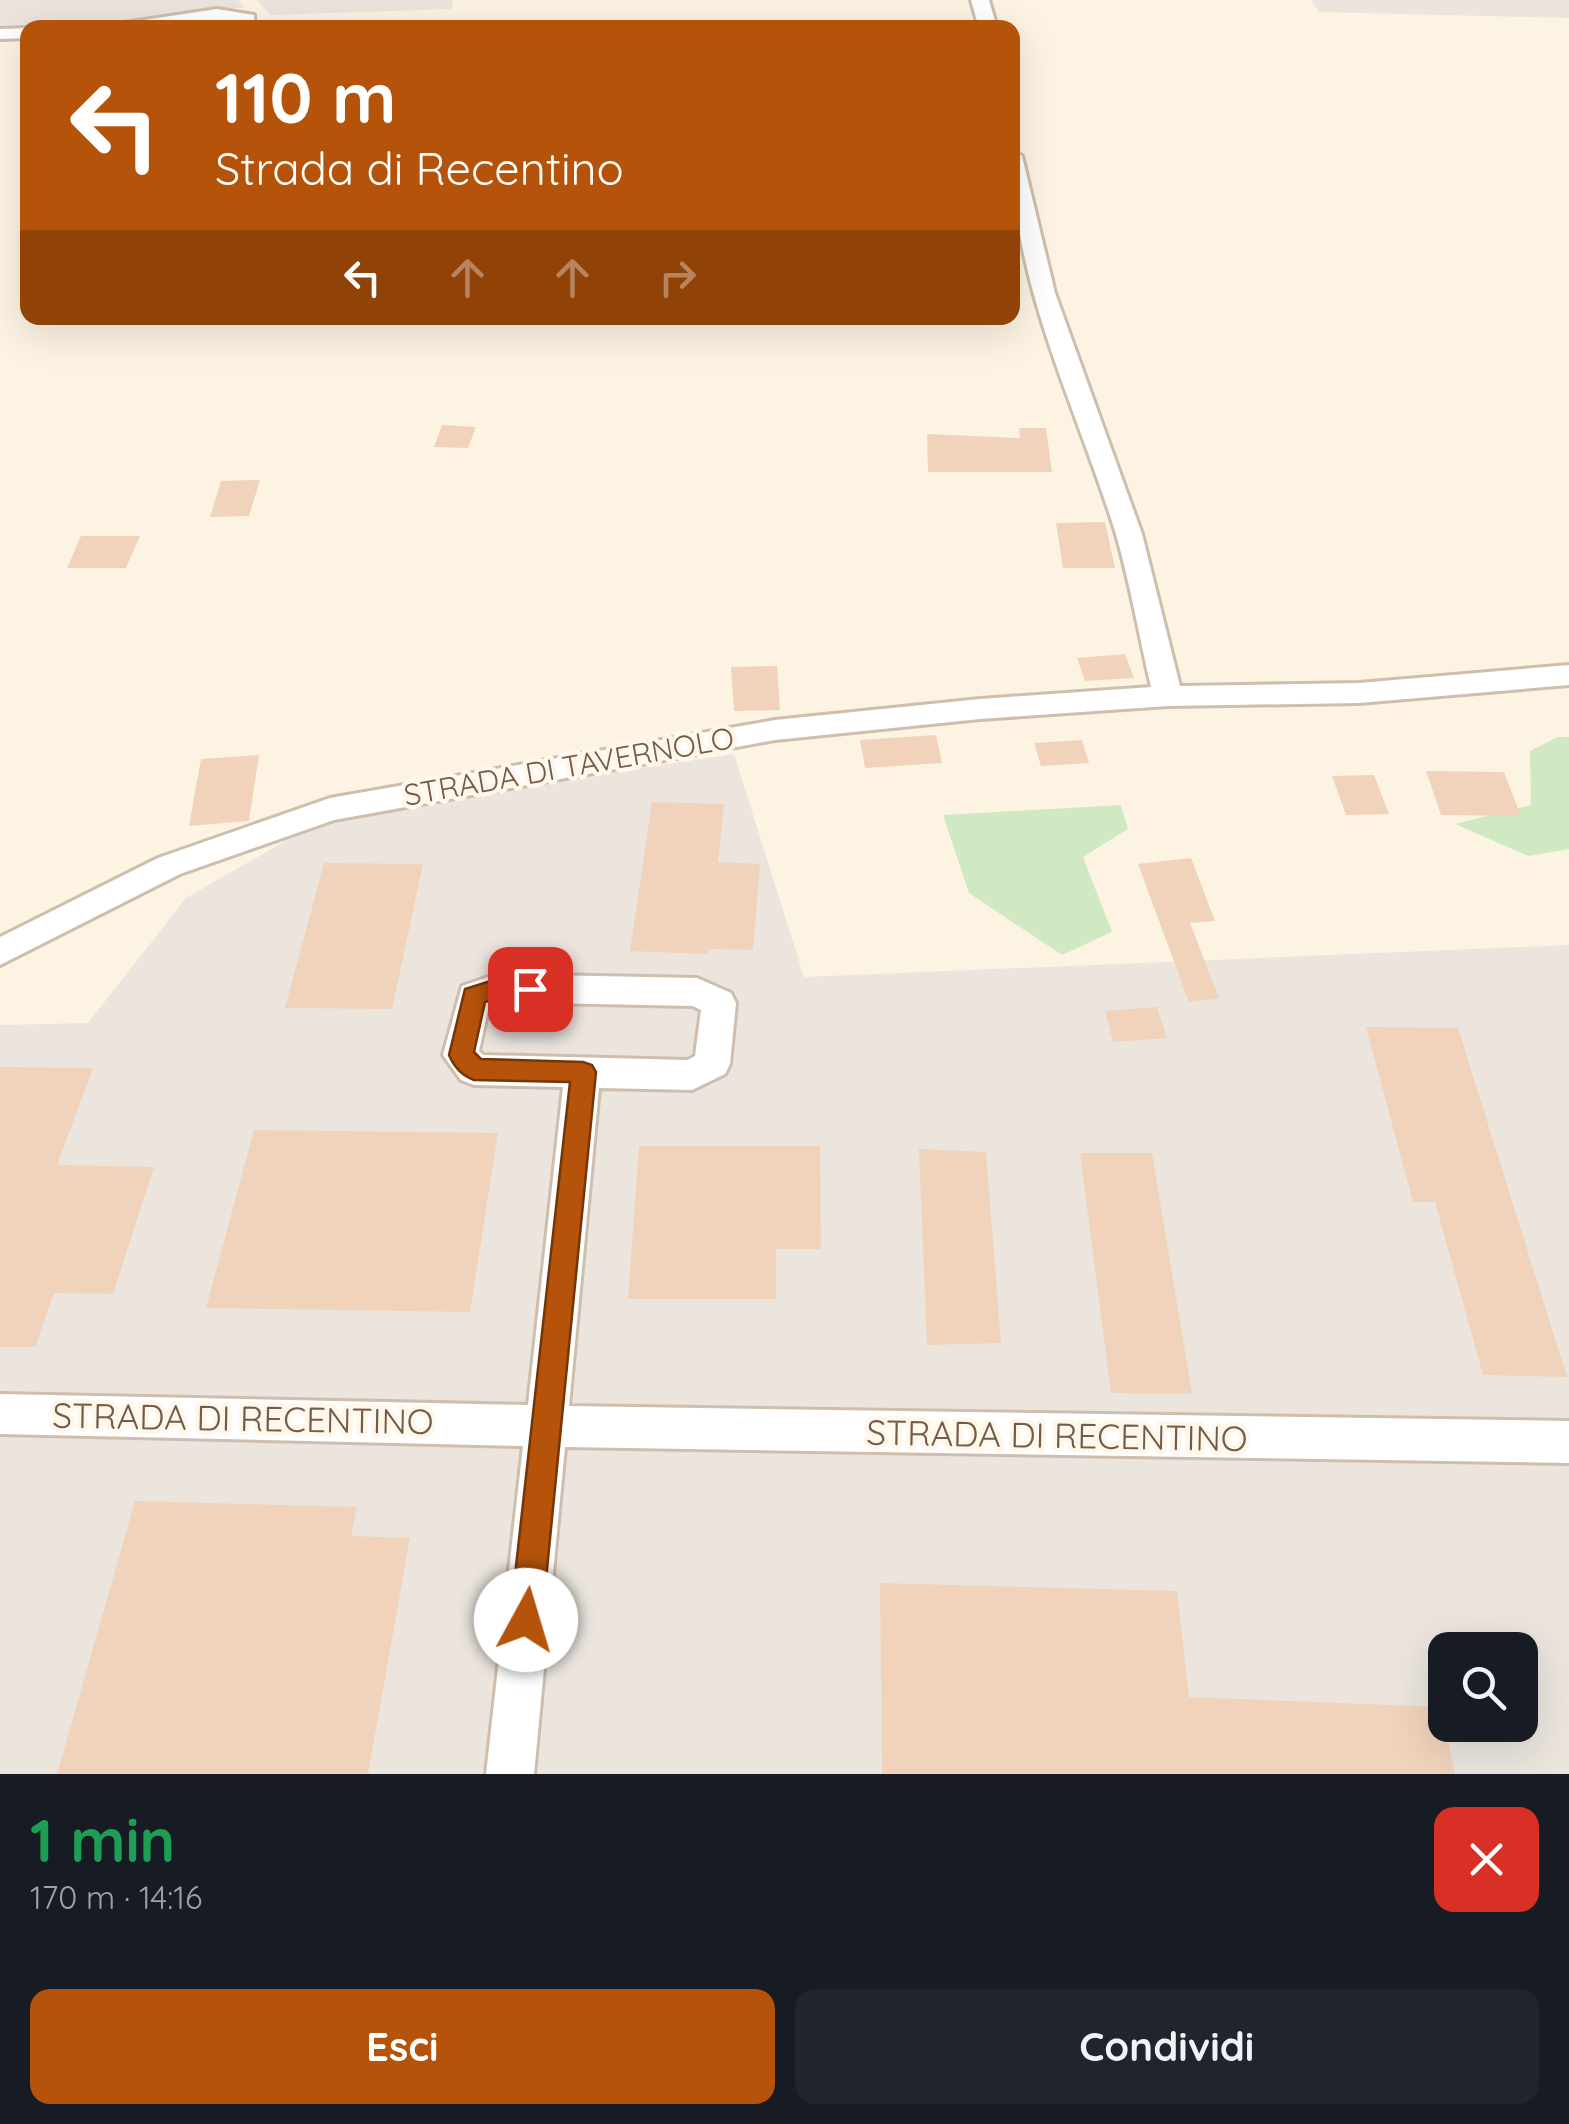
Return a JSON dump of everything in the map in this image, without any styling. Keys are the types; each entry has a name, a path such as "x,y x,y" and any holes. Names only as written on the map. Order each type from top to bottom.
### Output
{"street":[{"path":"197,20 230,14 248,20"},
{"path":"1020,190 1044,294 1129,534 1168,696"},
{"name":"STRADA DI TAVERNOLO","path":"0,952 169,866 330,809 775,730 1168,696 1359,693 1569,675"},
{"path":"497,988 697,992 719,1003 712,1064 692,1075 583,1072 474,1070 461,1055 474,996 497,988"},
{"path":"510,1774 583,1072"},
{"name":"STRADA DI RECENTINO","path":"0,1414 1569,1442"}],"shaded area":[{"path":"0,0 238,0 244,7 168,20 20,20 20,26 0,27"},
{"path":"257,0 453,0 452,9 270,15"},
{"path":"1311,0 1569,0 1569,18 1319,12"},
{"path":"734,754 804,977 1569,945 1569,1774 0,1774 0,1025 88,1023 186,898 301,832 379,808"}],"green space":[{"path":"1558,737 1569,737 1569,849 1528,856 1455,824 1531,805 1530,751"},
{"path":"1121,805 1128,829 1083,857 1112,932 1062,955 969,893 943,815"}],"building":[{"path":"442,425 476,427 468,448 434,447"},
{"path":"1019,428 1046,428 1052,472 928,472 927,434 1020,438"},
{"path":"260,480 249,516 210,517 221,481"},
{"path":"1105,522 1115,568 1063,568 1056,523"},
{"path":"81,536 140,536 126,568 67,568"},
{"path":"1125,654 1134,678 1085,681 1077,658"},
{"path":"777,666 780,710 734,711 731,667"},
{"path":"936,735 942,763 865,768 860,740"},
{"path":"1082,740 1089,763 1041,766 1034,743"},
{"path":"259,755 249,821 189,826 201,759"},
{"path":"1426,771 1504,772 1521,816 1441,815"},
{"path":"1374,775 1389,814 1346,815 1332,776"},
{"path":"652,802 724,804 718,862 760,864 753,950 709,949 708,954 630,951"},
{"path":"1191,858 1215,921 1190,923 1219,998 1189,1002 1138,864"},
{"path":"324,863 423,864 392,1009 285,1008"},
{"path":"1157,1007 1167,1038 1113,1042 1105,1011"},
{"path":"1366,1027 1458,1028 1567,1377 1483,1375 1435,1202 1413,1202"},
{"path":"0,1067 93,1068 57,1165 154,1167 113,1294 54,1293 35,1347 0,1347"},
{"path":"254,1130 498,1133 470,1312 206,1308"},
{"path":"639,1146 820,1146 821,1249 776,1249 776,1299 628,1299"},
{"path":"919,1149 986,1152 1001,1343 927,1345"},
{"path":"1080,1153 1152,1153 1192,1394 1111,1393"},
{"path":"135,1501 357,1507 351,1536 410,1538 368,1774 57,1774"},
{"path":"880,1583 1177,1591 1189,1697 1428,1706 1428,1742 1448,1742 1455,1774 882,1774"}],"route":[{"path":"526,1620 583,1072 474,1070 461,1055 474,996 497,988 530,989"}]}
